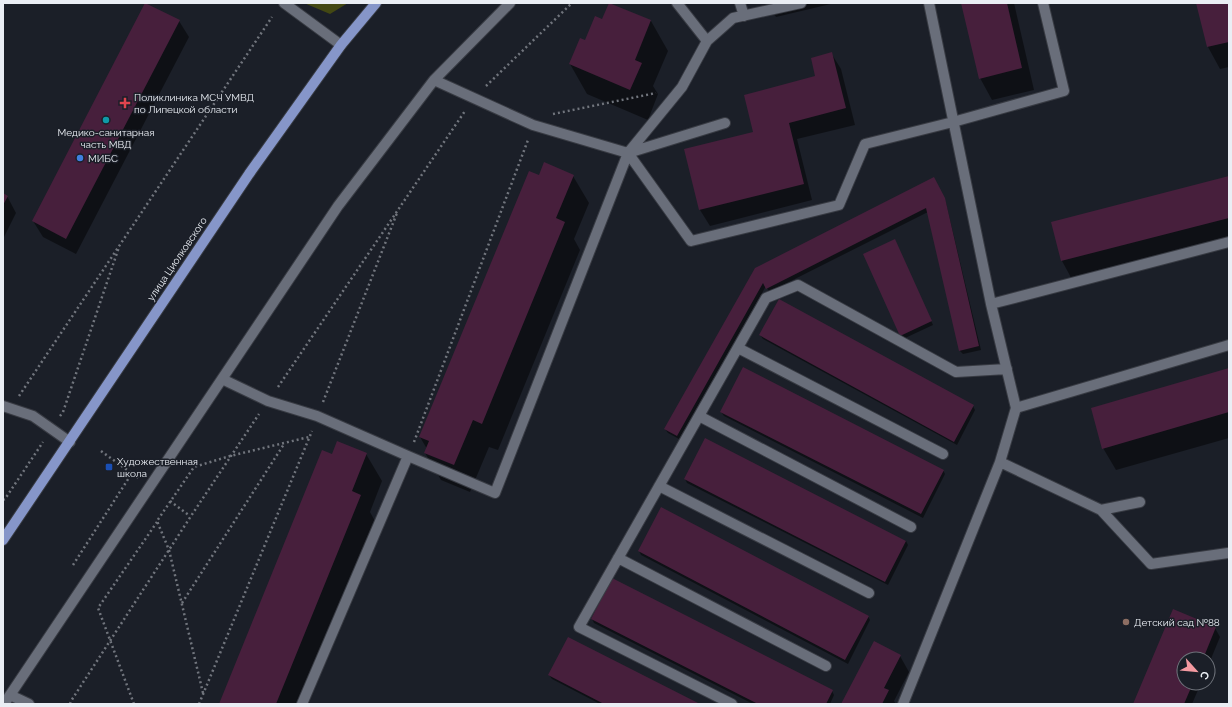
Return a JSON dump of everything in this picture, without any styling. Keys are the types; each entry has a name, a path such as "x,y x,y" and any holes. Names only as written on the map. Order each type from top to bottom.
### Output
{"main road":[{"name":"улица Циолковского","path":"4,537 70,442 249,174 341,45 376,3"}],"street":[{"path":"284,3 341,45"},
{"path":"29,704 7,700 338,206 434,80 510,3"},
{"path":"677,3 708,41"},
{"path":"740,3 744,16"},
{"path":"222,379 268,401 317,416 495,493 628,153 682,88 708,41 733,18 801,3"},
{"path":"903,704 1000,462 1016,408 991,304 929,3"},
{"path":"628,153 691,241 840,205 865,144 953,122 1064,91 1043,3"},
{"path":"434,80 533,125 628,153 725,123"},
{"path":"991,304 1229,242"},
{"path":"732,704 579,627 766,298 798,285 956,372 1006,369"},
{"path":"1016,408 1229,345"},
{"path":"738,348 943,454"},
{"path":"7,407 33,416 70,442"},
{"path":"699,416 911,527"},
{"path":"302,704 408,456"},
{"path":"1000,462 1101,510 1151,564 1228,553"},
{"path":"659,486 869,593"},
{"path":"1101,510 1140,502"},
{"path":"618,558 826,666"}],"path":[{"path":"70,704 230,456 474,97 572,3"},
{"path":"7,407 121,243 272,17"},
{"path":"408,456 536,117 682,88"},
{"path":"199,704 310,437 399,209"},
{"path":"3,500 63,412 121,243"},
{"path":"134,704 98,608 194,467 230,456 310,437"},
{"path":"182,603 284,443"},
{"path":"101,451 140,480"},
{"path":"73,564 132,473"},
{"path":"170,501 191,516"},
{"path":"157,521 169,550 204,694"}],"green space":[{"path":"304,3 348,3 330,14"}],"building":[{"name":"Медико-санитарная часть МВД","path":"145,3 180,20 66,239 32,221"},
{"path":"609,3 651,20 635,60 642,63 630,90 569,64 580,38 585,40 595,16 602,19"},
{"path":"961,3 1007,3 1022,68 979,79"},
{"path":"1196,3 1229,3 1229,42 1207,47"},
{"path":"832,52 846,108 789,123 804,184 699,210 684,149 753,132 744,95 815,76 811,58"},
{"path":"544,162 574,175 556,218 565,222 482,424 473,420 454,465 424,453 429,441 419,437 529,171 539,175"},
{"path":"1229,176 1229,218 1061,261 1051,222"},
{"path":"934,177 945,198 979,346 959,351 926,208 766,289 763,283 677,436 664,429 755,268"},
{"path":"3,193 8,196 3,205"},
{"path":"895,239 932,321 900,336 863,254"},
{"path":"779,299 974,405 954,442 759,335"},
{"path":"743,367 944,470 921,514 720,412"},
{"path":"1229,368 1229,412 1102,449 1091,408"},
{"path":"705,438 906,541 885,582 684,479"},
{"path":"337,441 367,453 352,491 361,495 276,704 219,704 322,450 332,454"},
{"path":"661,507 869,616 845,660 638,551"},
{"path":"612,578 833,690 826,704 758,704 591,619"},
{"path":"1173,609 1216,627 1206,651 1176,651 1176,691 1190,691 1184,704 1133,704"},
{"path":"568,637 700,704 604,704 548,675"},
{"path":"874,641 901,655 884,688 889,690 882,704 841,704"}],"place":[{"name":"Поликлиника МСЧ УМВД по Липецкой области","path":"125,103"},
{"name":"Медико-санитарная часть МВД","path":"106,120"},
{"name":"МИБС","path":"80,158"},
{"name":"Художественная школа","path":"109,467"},
{"name":"Детский сад №88","path":"1126,622"}]}
